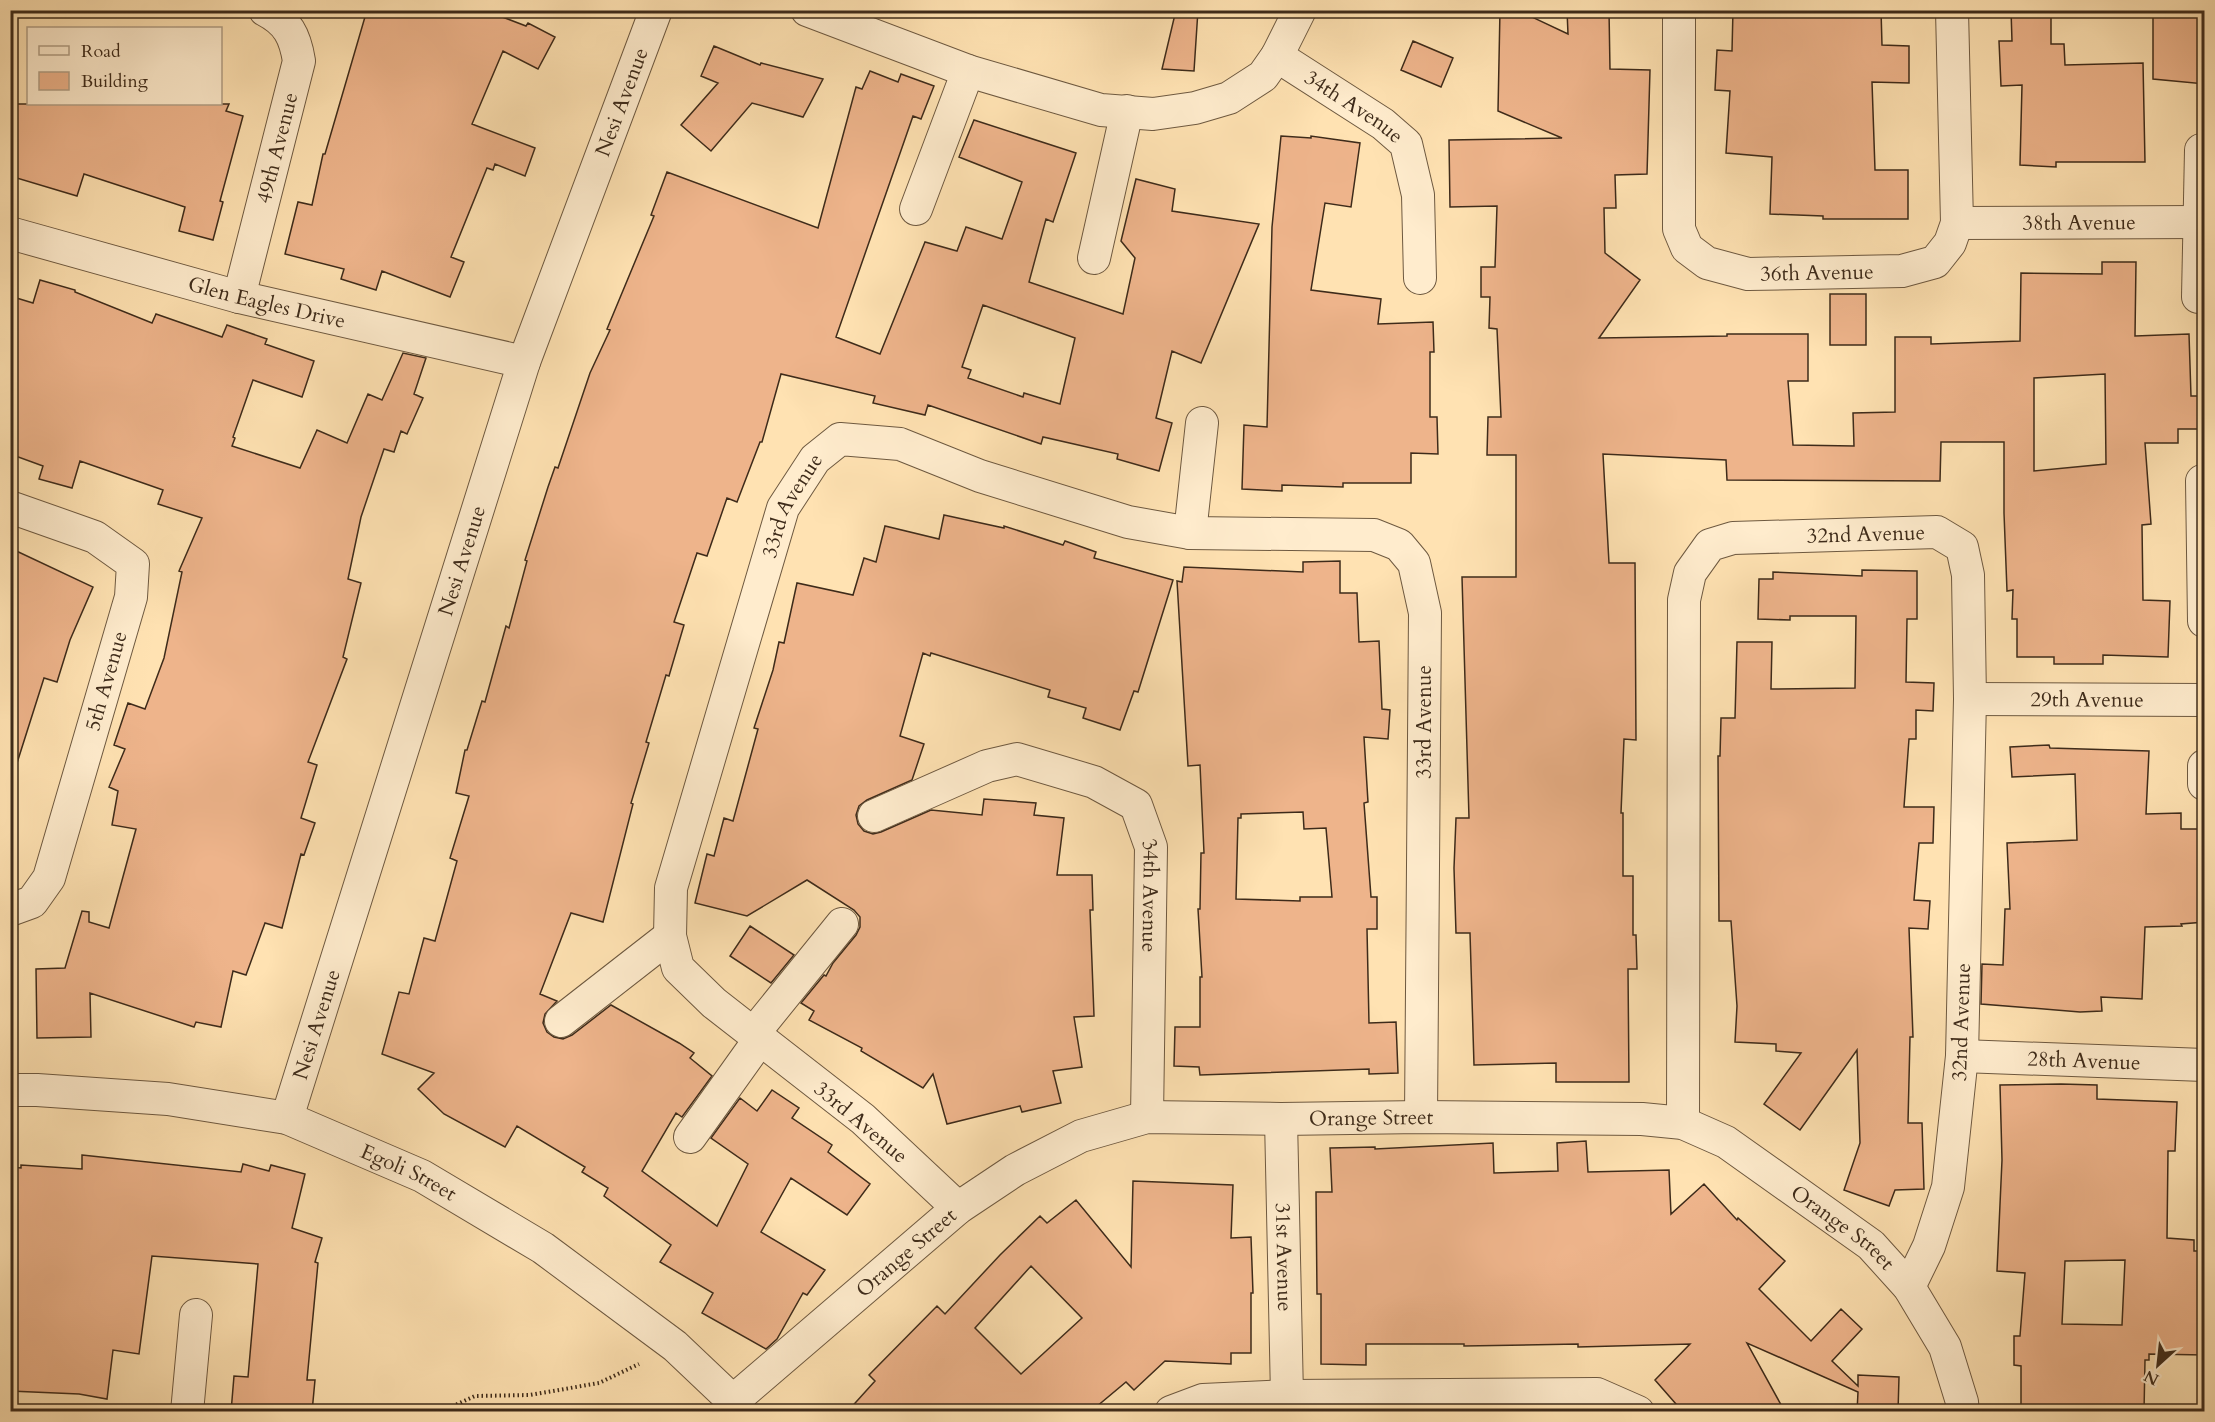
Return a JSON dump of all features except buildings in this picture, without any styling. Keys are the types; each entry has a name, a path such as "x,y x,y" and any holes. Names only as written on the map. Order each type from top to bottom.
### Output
{"street":[{"name":"49th Avenue","path":"239,297 299,61 292,35 279,17 265,10"},
{"name":"Nesi Avenue","path":"287,1118 524,362 656,10"},
{"path":"807,10 968,71 1101,110 1152,114 1195,108 1229,98 1263,76 1277,56 1300,10"},
{"name":"36th Avenue","path":"1679,10 1679,229 1687,248 1700,258 1748,273 1902,272 1935,262 1950,243 1957,223 1952,10"},
{"name":"34th Avenue","path":"1277,56 1383,124 1406,144 1418,195 1420,278"},
{"path":"916,209 968,71"},
{"path":"1094,258 1126,111"},
{"path":"2198,297 2201,150"},
{"name":"38th Avenue","path":"1957,223 2199,222"},
{"name":"Glen Eagles Drive","path":"10,233 239,297 524,362"},
{"path":"1190,533 1202,423"},
{"name":"33rd Avenue","path":"958,1208 863,1119 714,1003 678,968 670,936 671,888 783,508 815,459 840,439 900,444 980,476 1128,522 1190,533 1374,535 1399,545 1414,563 1425,613 1421,1117"},
{"path":"2202,480 2205,621"},
{"name":"5th Avenue","path":"10,507 95,537 133,564 131,597 49,878 32,902 10,910"},
{"name":"32nd Avenue","path":"1683,1123 1684,600 1690,573 1710,545 1733,538 1937,532 1962,547 1968,575 1970,699 1962,1056 1948,1187 1929,1246 1909,1287"},
{"name":"29th Avenue","path":"1970,699 2205,700"},
{"name":"34th Avenue","path":"874,816 987,766 1017,759 1094,782 1136,805 1151,847 1147,1117"},
{"path":"2204,784 2205,766"},
{"path":"690,1137 757,1037 842,924"},
{"path":"561,1021 670,936"},
{"name":"28th Avenue","path":"1962,1056 2205,1065"},
{"name":"Egoli Street","path":"10,1090 168,1099 287,1118 422,1176 543,1248 675,1347 737,1406"},
{"name":"Orange Street","path":"737,1406 958,1208 1015,1170 1081,1136 1147,1117 1281,1119 1421,1117 1642,1119 1683,1123 1726,1142 1871,1245 1909,1287 1945,1347 1963,1412"},
{"name":"31st Avenue","path":"1281,1119 1287,1396"},
{"path":"187,1412 196,1315"},
{"path":"1172,1412 1203,1400 1287,1396 1597,1394 1638,1412"}],"path":[{"path":"440,1412 475,1396 530,1395 599,1383 675,1347"}]}
